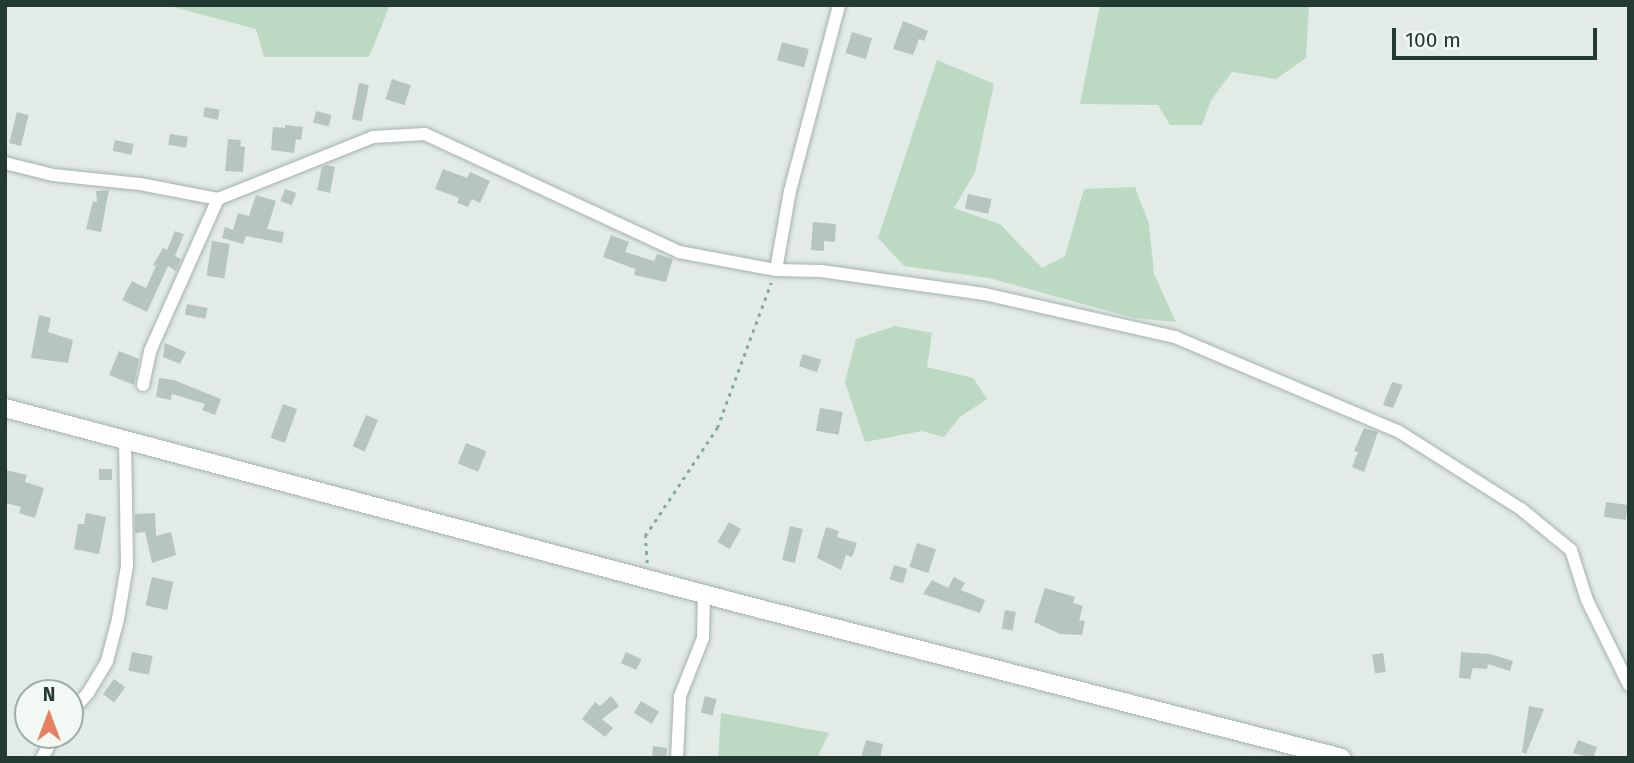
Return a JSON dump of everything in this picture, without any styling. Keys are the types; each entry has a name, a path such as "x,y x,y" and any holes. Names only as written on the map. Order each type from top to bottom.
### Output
{"main road":[{"path":"5,408 704,594 1342,758"}],"street":[{"path":"776,270 790,191 839,5"},
{"path":"5,163 53,175 140,184 218,199 373,137 425,134 679,252 776,270 821,271 984,294 1175,337 1398,431 1521,509 1571,550 1587,600 1629,685"},
{"path":"143,385 150,351 218,199"},
{"path":"84,697 107,661 118,619 127,566 125,440"},
{"path":"677,758 680,696 703,638 704,594"}],"path":[{"path":"648,579 645,536 717,428 776,270"}],"green space":[{"path":"166,5 390,5 369,57 264,57 256,29"},
{"path":"1100,5 1309,5 1306,58 1276,79 1232,72 1211,100 1202,125 1170,125 1158,105 1080,104"},
{"path":"937,60 994,84 975,172 954,208 1000,224 1042,268 1065,256 1084,189 1135,187 1149,224 1154,274 1176,322 1134,318 989,278 904,266 878,238"},
{"path":"895,326 932,333 927,367 973,378 987,399 960,417 944,437 922,431 865,442 845,382 856,339"},
{"path":"721,713 829,733 817,758 718,758"}],"building":[{"path":"903,21 928,31 924,41 919,39 913,55 893,49"},
{"path":"852,32 872,38 866,59 846,53"},
{"path":"782,42 809,49 804,68 777,60"},
{"path":"392,79 411,85 405,105 386,99"},
{"path":"359,83 369,85 362,121 352,119"},
{"path":"205,107 220,110 218,120 203,117"},
{"path":"316,111 332,115 329,127 313,123"},
{"path":"17,112 29,115 21,146 9,143"},
{"path":"285,125 303,127 301,140 296,139 294,153 271,150 273,127 285,128"},
{"path":"170,134 188,137 186,148 168,145"},
{"path":"228,139 241,140 240,146 245,147 243,172 225,171"},
{"path":"115,140 134,144 131,155 113,151"},
{"path":"322,167 335,167 330,193 317,190"},
{"path":"443,169 467,178 470,172 490,181 480,203 472,199 468,207 457,203 459,198 435,189"},
{"path":"285,189 296,193 292,205 281,201"},
{"path":"109,190 101,232 86,229 93,201 97,202 96,191"},
{"path":"968,194 991,199 988,214 965,209"},
{"path":"256,195 276,201 267,229 284,232 282,243 246,236 243,244 222,238 225,227 233,230 238,213 249,216"},
{"path":"813,222 836,224 835,242 824,241 824,251 811,250"},
{"path":"175,231 184,234 175,256 181,259 176,271 168,266 147,312 122,300 132,281 146,288 156,266 153,265 163,248 167,250"},
{"path":"611,235 629,242 625,252 654,261 657,254 673,259 666,282 634,275 635,269 603,257"},
{"path":"212,241 230,244 224,278 207,276"},
{"path":"187,304 208,308 206,319 185,315"},
{"path":"39,315 51,318 48,332 73,340 68,363 31,358"},
{"path":"165,343 186,352 180,364 163,357"},
{"path":"119,351 139,359 134,385 109,375"},
{"path":"803,354 821,360 817,372 799,366"},
{"path":"159,378 174,380 221,399 215,415 202,410 205,404 172,394 171,400 156,397"},
{"path":"1392,382 1403,385 1393,408 1383,405"},
{"path":"283,404 297,409 285,443 271,438"},
{"path":"820,408 843,412 839,435 816,431"},
{"path":"366,415 378,420 365,451 353,446"},
{"path":"1364,428 1378,432 1364,472 1352,467 1358,452 1354,451"},
{"path":"466,443 486,451 478,472 458,463"},
{"path":"99,469 112,469 112,480 99,480"},
{"path":"5,470 27,475 25,482 44,488 35,518 19,513 21,507 6,503"},
{"path":"1606,502 1628,505 1626,520 1604,517"},
{"path":"86,513 106,517 99,554 74,549 78,524 84,524"},
{"path":"155,513 156,536 171,532 176,555 152,563 145,532 135,533 135,514"},
{"path":"729,522 741,529 730,549 718,542"},
{"path":"790,526 803,529 795,563 782,560"},
{"path":"826,527 839,531 837,537 857,543 852,557 846,555 841,570 817,558"},
{"path":"917,543 936,549 928,573 909,567"},
{"path":"894,565 907,569 903,583 890,579"},
{"path":"152,577 173,582 167,610 145,605"},
{"path":"954,577 965,583 961,590 985,600 980,613 923,594 932,580 948,588"},
{"path":"1045,588 1075,597 1073,603 1083,606 1079,620 1085,621 1082,635 1060,634 1034,622"},
{"path":"1005,610 1016,612 1013,631 1002,629"},
{"path":"132,652 153,656 149,675 128,671"},
{"path":"626,652 641,659 636,670 621,663"},
{"path":"1461,652 1490,654 1513,661 1510,671 1488,664 1487,669 1473,668 1470,679 1459,678"},
{"path":"1383,653 1386,672 1375,673 1372,655"},
{"path":"114,679 125,687 114,703 103,694"},
{"path":"611,696 619,706 602,719 613,728 605,737 582,719 595,702 600,706"},
{"path":"705,696 717,699 713,715 701,712"},
{"path":"641,701 659,712 652,724 634,713"},
{"path":"1529,706 1544,709 1526,754 1522,752"},
{"path":"866,740 883,744 880,758 861,758"},
{"path":"1578,740 1597,747 1593,758 1573,753"},
{"path":"653,746 667,748 666,758 652,758"}]}
